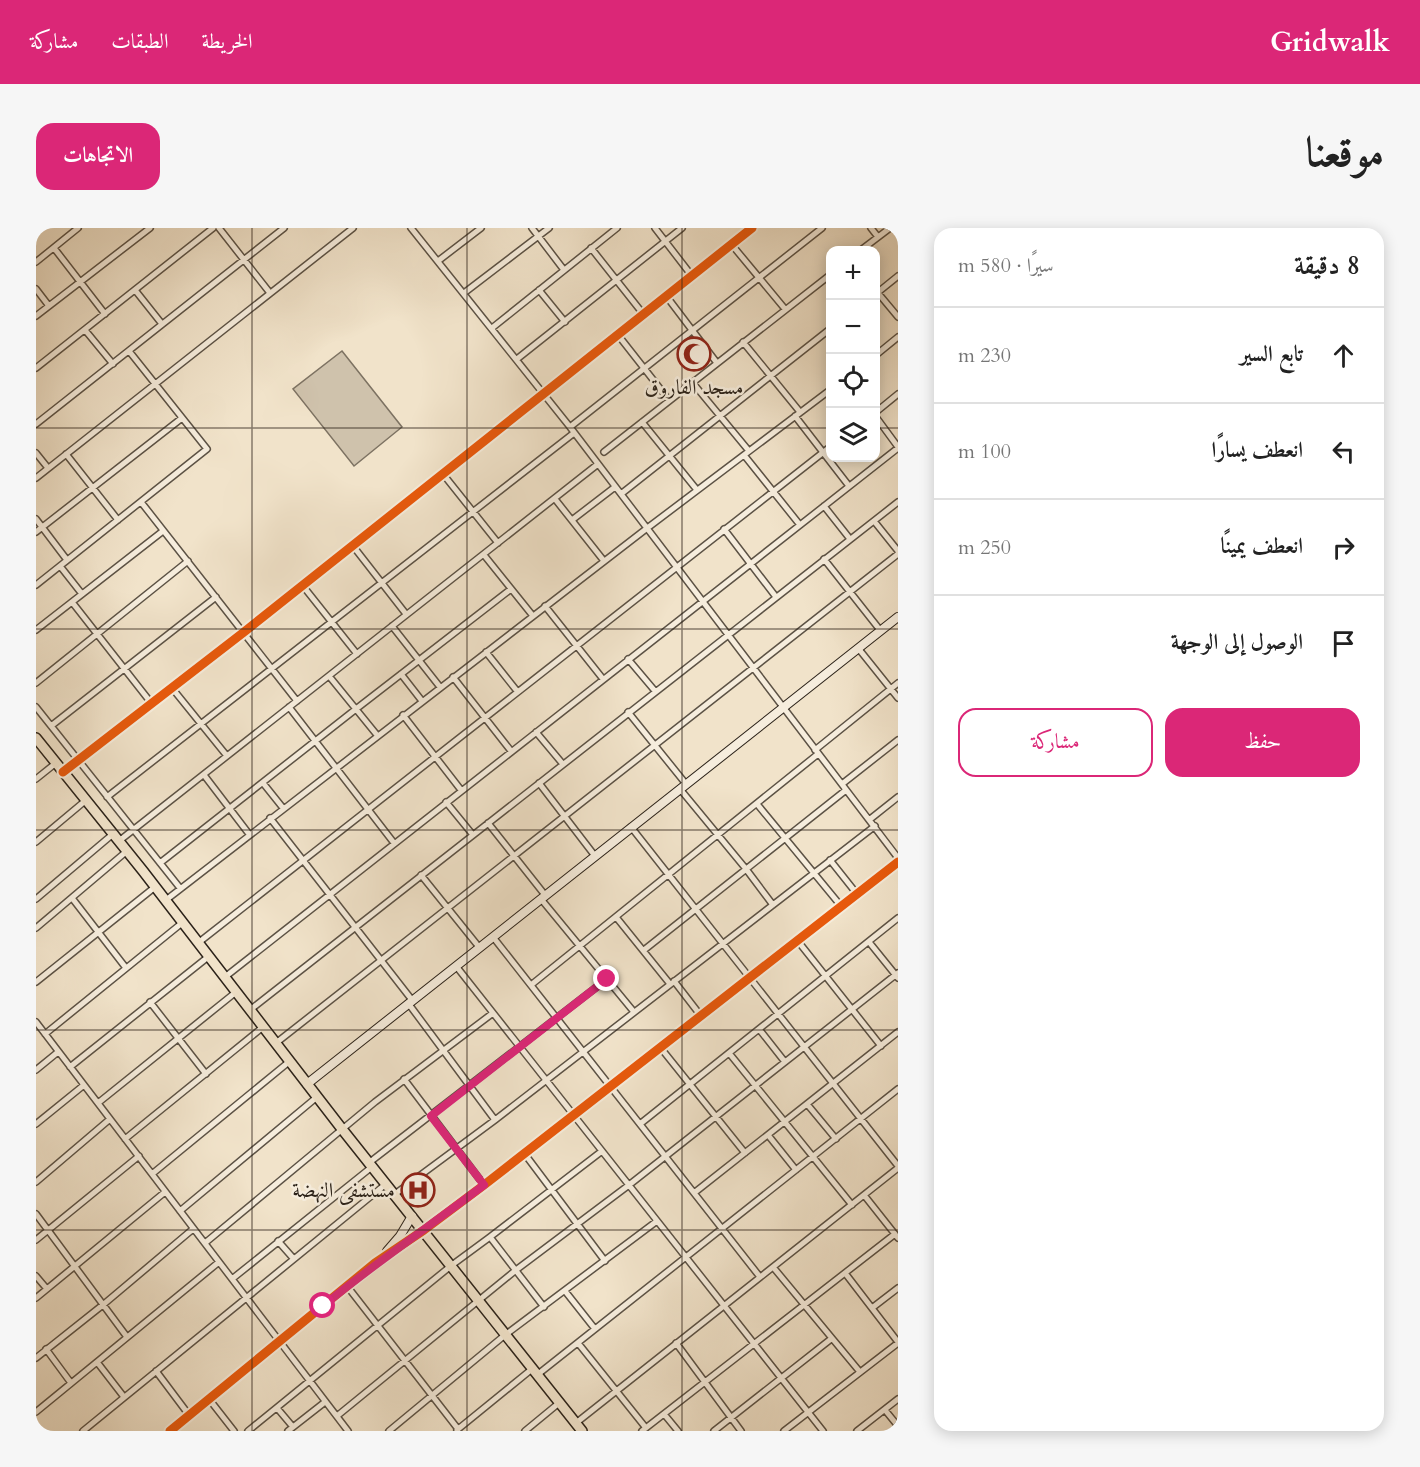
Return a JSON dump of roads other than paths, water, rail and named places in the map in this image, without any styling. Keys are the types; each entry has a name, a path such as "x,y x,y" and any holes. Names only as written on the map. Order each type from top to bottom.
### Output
{"highway":[{"path":"36,738 582,1431"}],"street":[{"path":"36,262 78,228"},
{"path":"36,316 150,228"},
{"path":"36,368 213,228"},
{"path":"219,228 270,293"},
{"path":"36,424 284,228"},
{"path":"36,478 353,228"},
{"path":"170,1431 375,1263 484,1185 857,894 897,856 570,427 411,228"},
{"path":"438,261 481,228"},
{"path":"532,228 564,270"},
{"path":"464,293 549,228"},
{"path":"492,328 616,228"},
{"path":"655,228 692,276"},
{"path":"517,359 682,228"},
{"path":"63,772 303,586 752,228"},
{"path":"570,427 822,228"},
{"path":"871,228 878,237"},
{"path":"866,246 890,228"},
{"path":"732,245 785,309"},
{"path":"54,248 105,314"},
{"path":"591,248 644,315"},
{"path":"880,291 898,276"},
{"path":"604,452 826,279"},
{"path":"36,289 49,306"},
{"path":"135,290 162,324"},
{"path":"539,290 565,322"},
{"path":"880,296 898,317"},
{"path":"667,297 717,363"},
{"path":"85,330 113,364"},
{"path":"621,494 826,333"},
{"path":"618,335 669,400"},
{"path":"877,354 898,338"},
{"path":"743,342 772,376 849,486"},
{"path":"36,585 207,450 129,351"},
{"path":"692,382 720,416 772,492 800,525"},
{"path":"165,901 545,606 826,394"},
{"path":"880,409 898,394"},
{"path":"36,532 182,418"},
{"path":"642,422 697,490"},
{"path":"224,978 898,447 880,422"},
{"path":"107,797 574,433"},
{"path":"198,943 824,452"},
{"path":"36,453 48,468"},
{"path":"66,454 118,520"},
{"path":"36,899 116,838 133,830 204,776 598,464"},
{"path":"443,474 498,543"},
{"path":"572,520 615,486"},
{"path":"555,499 604,561"},
{"path":"141,502 297,701"},
{"path":"249,1010 898,502"},
{"path":"824,506 850,539"},
{"path":"36,519 67,560"},
{"path":"276,1043 898,553 874,521"},
{"path":"724,529 776,597"},
{"path":"36,630 163,531"},
{"path":"353,546 406,614"},
{"path":"483,555 533,616"},
{"path":"824,560 880,630"},
{"path":"36,683 188,561"},
{"path":"60,567 82,594"},
{"path":"303,586 357,654"},
{"path":"160,863 512,589"},
{"path":"51,726 216,597"},
{"path":"72,602 152,704"},
{"path":"545,606 603,679"},
{"path":"307,1084 898,617"},
{"path":"392,626 440,687"},
{"path":"858,648 898,698"},
{"path":"486,652 517,691"},
{"path":"628,659 655,691"},
{"path":"402,674 422,701"},
{"path":"329,676 377,735"},
{"path":"453,677 512,751"},
{"path":"531,985 757,804 898,683"},
{"path":"172,688 227,756"},
{"path":"36,707 180,888"},
{"path":"290,707 394,843"},
{"path":"628,712 717,834 773,904"},
{"path":"404,715 461,790"},
{"path":"536,732 562,764"},
{"path":"842,784 898,740"},
{"path":"36,779 56,763"},
{"path":"204,776 249,834"},
{"path":"263,783 283,808"},
{"path":"539,783 595,856"},
{"path":"644,950 846,790"},
{"path":"869,820 898,797"},
{"path":"36,842 86,801"},
{"path":"446,802 473,834"},
{"path":"757,804 841,906"},
{"path":"270,818 381,960 495,1120"},
{"path":"488,823 580,946 634,1012"},
{"path":"395,1194 495,1120 875,826"},
{"path":"576,1423 898,1167 631,827"},
{"path":"36,928 127,851"},
{"path":"830,860 857,894"},
{"path":"421,875 479,947"},
{"path":"36,982 154,887"},
{"path":"72,898 126,968"},
{"path":"616,917 701,1016"},
{"path":"640,1124 898,918"},
{"path":"45,1034 182,923"},
{"path":"492,937 760,1277"},
{"path":"797,940 881,1046"},
{"path":"337,1416 516,1270 629,1185 897,975 869,942"},
{"path":"70,1067 208,957"},
{"path":"456,966 823,1431"},
{"path":"232,1279 431,1116 607,979"},
{"path":"98,1103 236,992"},
{"path":"150,1002 206,1074"},
{"path":"205,1244 404,1079 493,1013"},
{"path":"36,1022 348,1431"},
{"path":"125,1139 263,1027"},
{"path":"759,1029 785,1062"},
{"path":"694,1193 897,1035"},
{"path":"660,1047 745,1153"},
{"path":"36,1070 58,1052"},
{"path":"729,1053 852,1205"},
{"path":"152,1174 290,1061"},
{"path":"404,1079 484,1185"},
{"path":"36,1124 84,1085"},
{"path":"347,1286 457,1430 578,1343 898,1089"},
{"path":"180,1211 317,1097"},
{"path":"807,1104 836,1139"},
{"path":"36,1182 110,1119"},
{"path":"768,1135 796,1170"},
{"path":"248,1431 452,1265 602,1151"},
{"path":"524,1153 604,1261"},
{"path":"36,1239 139,1156"},
{"path":"83,1431 387,1183"},
{"path":"36,1298 165,1192"},
{"path":"578,1343 644,1429 896,1236 864,1195"},
{"path":"36,1214 127,1337"},
{"path":"375,1263 400,1236 412,1216"},
{"path":"388,1431 505,1335 657,1221"},
{"path":"36,1358 193,1228"},
{"path":"490,1237 544,1307"},
{"path":"278,1241 293,1258"},
{"path":"36,1412 219,1262"},
{"path":"773,1267 860,1372"},
{"path":"784,1431 898,1342 845,1273"},
{"path":"36,1276 47,1289"},
{"path":"872,1308 898,1288"},
{"path":"565,1291 595,1329"},
{"path":"714,1431 831,1339"},
{"path":"676,1343 741,1431"},
{"path":"46,1349 71,1383"},
{"path":"97,1362 124,1397"},
{"path":"156,1371 189,1415"},
{"path":"209,1399 234,1431"},
{"path":"857,1431 898,1399"},
{"path":"277,1408 290,1429 325,1402"},
{"path":"525,1431 559,1403"},
{"path":"885,1410 898,1426"},
{"path":"664,1414 678,1431"}],"place":[{"name":"مسجد الفاروق","path":"694,354"},
{"name":"مستشفى النهضة","path":"418,1190"}]}
